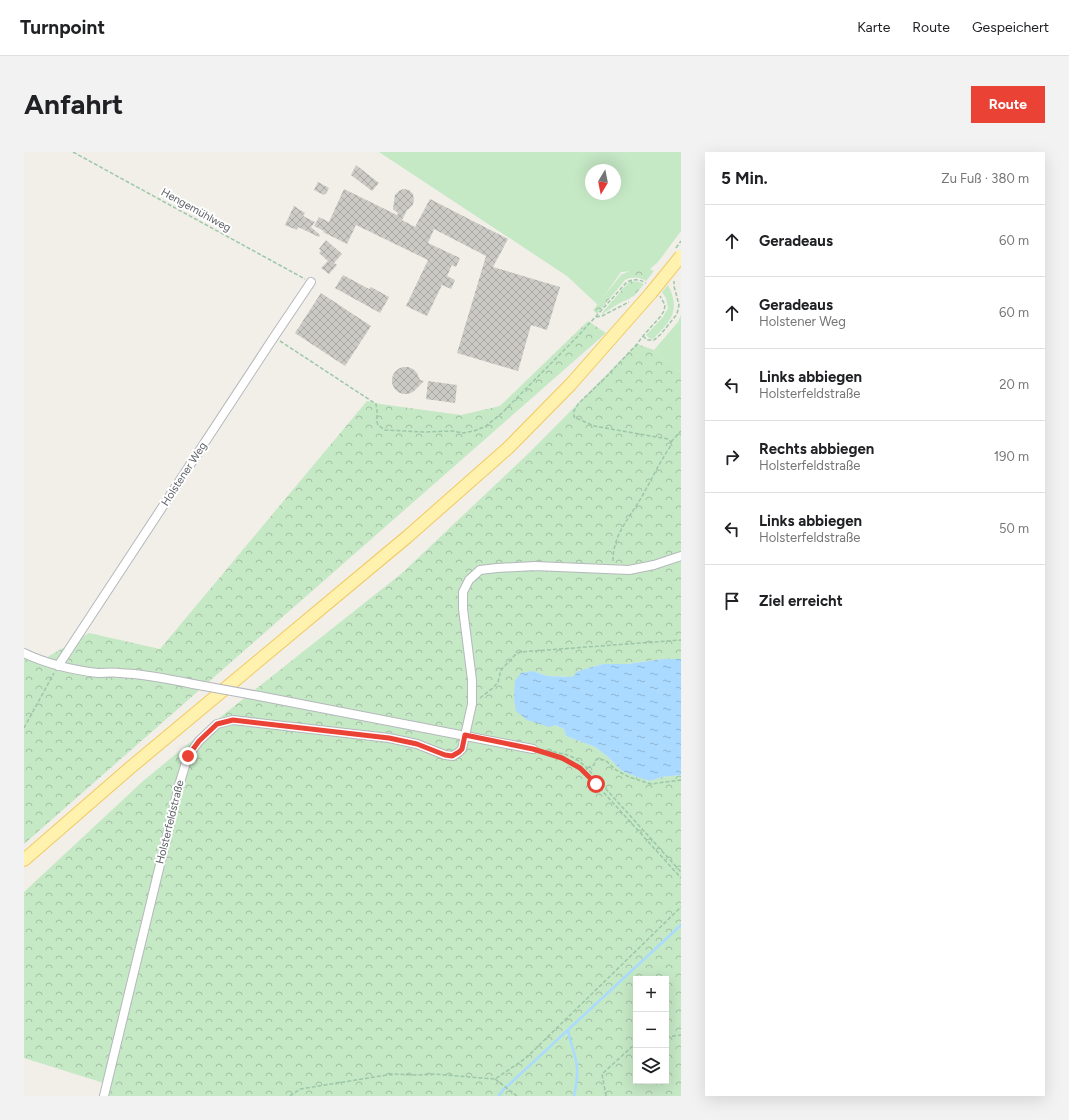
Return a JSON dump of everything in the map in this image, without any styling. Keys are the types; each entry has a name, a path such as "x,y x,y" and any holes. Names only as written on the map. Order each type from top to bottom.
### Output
{"main road":[{"path":"24,860 131,767 407,537 508,448 571,384 651,293 681,256"}],"street":[{"name":"Holstener Weg","path":"58,666 311,282"},
{"path":"465,735 472,704 472,680 463,609 463,592 469,580 480,570 535,566 629,570 654,565 681,556"},
{"path":"24,653 58,666 99,673 119,673 161,678 533,749"},
{"name":"Holsterfeldstraße","path":"104,1096 180,782 188,756 199,741 217,724 233,720 389,738 417,744 445,755 452,756 462,749 465,735"}],"path":[{"name":"Hengemühlweg","path":"73,152 311,282"},
{"path":"643,336 647,340 654,340 661,334 677,314 679,305 674,281"},
{"path":"274,337 376,404 378,411 376,422 385,430 423,432 453,431 463,433 474,431 486,426 502,413 596,317 602,316 631,301"},
{"path":"607,376 578,404 574,411 574,417 594,426 668,439 671,442"},
{"path":"613,569 615,542 619,532 641,498 670,447 671,442 681,431"},
{"path":"472,704 494,687 498,682 501,670 516,654 520,652 681,640"},
{"path":"24,728 58,666"},
{"path":"533,749 556,752 565,755 576,759 587,768 681,872"},
{"path":"533,749 562,758 580,768 681,878"},
{"path":"587,768 594,765 597,759 605,760 616,770 629,777 651,784 681,780"},
{"path":"290,1096 300,1089 393,1074 434,1074 495,1078 526,1058 681,907"},
{"path":"669,1037 681,1035"},
{"path":"606,1096 602,1074 633,1046"},
{"path":"495,1078 517,1096"}],"green space":[{"path":"379,152 681,152 681,231 658,262 650,269 621,272 598,305 567,276"},
{"path":"638,267 647,268 654,271 646,281 636,278 625,280 597,314 593,310 621,275"},
{"path":"631,281 644,284 634,296 601,314 627,284"},
{"path":"668,285 674,302 672,315 665,327 653,339 649,338 646,335 663,317 668,308 666,298 662,292"},
{"path":"681,315 681,373 654,350 678,322"},
{"path":"588,321 606,333 24,844 24,654 42,662 49,656 89,633 160,649 367,401 461,415 500,406"},
{"path":"637,344 654,350 681,373 681,659 663,659 626,664 603,664 578,671 573,677 547,676 533,671 555,725 564,729 566,736 595,747 622,771 637,777 650,781 662,777 681,775 681,1096 105,1096 107,1084 24,1058 24,892 142,782 228,711 401,574 529,453"}],"water":[{"path":"663,659 681,659 681,775 662,777 650,781 637,777 622,771 595,747 566,736 564,729 555,725 549,727 527,720 516,711 514,698 515,681 521,673 533,671 547,676 572,677 578,671 603,664 627,664"}],"building":[{"path":"356,165 379,183 372,191 351,175"},
{"path":"318,182 329,188 326,194 324,195 314,190"},
{"path":"344,189 397,215 398,213 393,209 395,195 400,190 409,190 413,194 414,201 402,220 415,227 430,199 508,239 493,267 560,287 547,330 531,325 518,371 457,353 486,256 434,229 428,243 460,258 456,267 452,265 447,276 455,280 451,289 442,285 427,316 406,306 428,260 356,225 347,244 314,226 319,217 329,222"},
{"path":"294,206 305,213 303,216 315,222 311,227 320,235 319,237 298,227 297,230 285,225"},
{"path":"326,240 342,254 334,263 337,265 329,274 321,268 328,261 319,253 321,251 319,249"},
{"path":"343,275 369,289 371,287 389,297 380,313 335,288"},
{"path":"321,293 371,326 345,366 295,333"},
{"path":"403,367 413,369 417,373 420,380 424,381 413,392 408,394 398,392 392,383 394,373"},
{"path":"428,381 457,385 455,403 426,399"}],"waterway":[{"path":"499,1096 502,1091 681,925"},
{"path":"568,1030 577,1067 574,1096"}],"route":[{"path":"188,756 199,741 217,724 233,720 389,738 417,744 445,755 452,756 462,749 465,735 533,749 562,758 572,762 580,768 596,784"}]}
